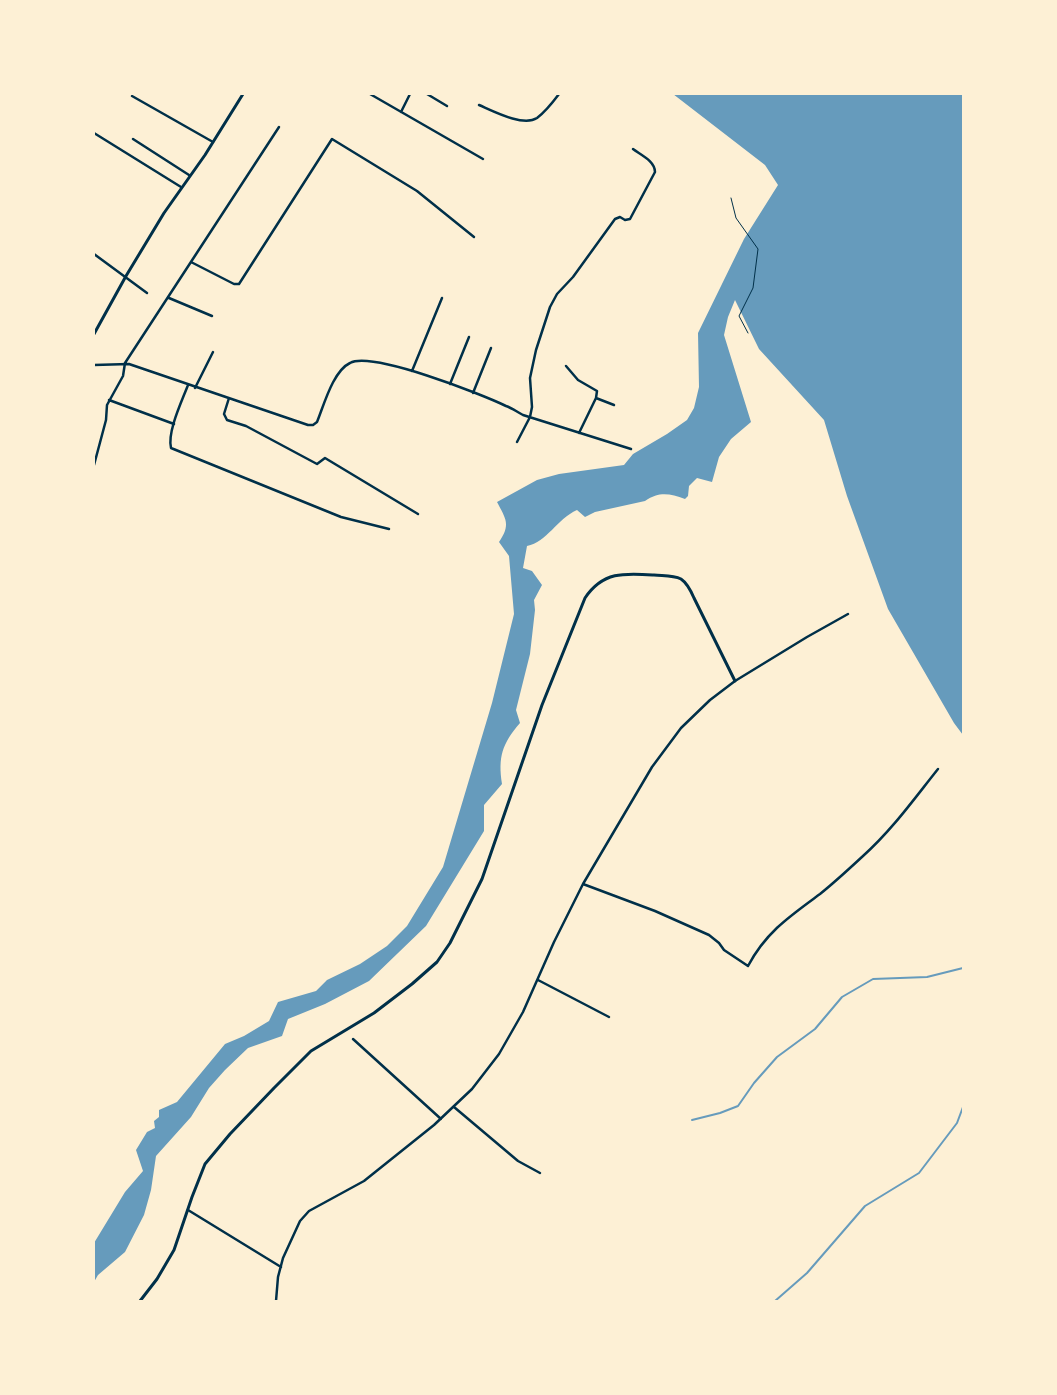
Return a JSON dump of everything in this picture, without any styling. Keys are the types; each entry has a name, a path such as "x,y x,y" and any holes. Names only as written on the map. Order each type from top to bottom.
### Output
{"street":[{"path":"94,334 164,213 213,142 243,94"},
{"path":"370,94 483,159"},
{"path":"401,112 410,94"},
{"path":"427,94 447,106"},
{"path":"479,105 501,114 531,120 538,117 559,94"},
{"path":"132,96 213,142"},
{"path":"94,465 106,420 107,405 123,376 127,364 279,127"},
{"path":"94,133 181,187"},
{"path":"133,139 189,175"},
{"path":"192,262 234,284 239,284 332,139 418,191 474,237"},
{"path":"517,442 530,417 532,407 530,380 532,366 543,325 554,298 561,288 573,277 615,219 630,219 655,172 655,167 633,149"},
{"path":"94,254 147,292"},
{"path":"169,298 212,316"},
{"path":"412,371 442,298"},
{"path":"450,384 469,337"},
{"path":"473,393 491,348"},
{"path":"195,388 214,352"},
{"path":"94,365 127,364 303,424 313,425 317,422 341,370 349,363 356,361 376,362 412,371 503,404 530,417 631,449"},
{"path":"566,366 578,380 595,389 596,398 580,433"},
{"path":"188,385 174,424 169,443 171,448 341,517 389,529"},
{"path":"230,398 224,414 227,420 246,426 318,464 325,458 418,514"},
{"path":"596,398 614,405"},
{"path":"109,400 174,424"},
{"path":"140,1301 157,1279 174,1250 205,1164 230,1134 312,1051 374,1013 428,970 443,954 482,879 542,705 585,598 594,586 606,578 626,574 672,576 680,579 687,585 735,681"},
{"path":"276,1301 283,1258 296,1230 309,1211 364,1181 441,1119 472,1089 500,1054 523,1012 583,884 625,812 671,740 692,716 735,681 848,614"},
{"path":"583,884 655,911 709,935 724,950 748,966 759,946 779,924 822,892 883,837 901,817 938,768"},
{"path":"538,980 609,1016"},
{"path":"353,1040 441,1119"},
{"path":"454,1108 518,1161 540,1173"},
{"path":"188,1210 281,1267"}],"path":[{"path":"731,198 736,218 758,249 753,288 739,316 748,333"}],"water":[{"path":"673,94 963,94 963,735 954,723 888,609 847,496 824,420 759,349 735,300 728,317 724,335 751,422 731,439 719,457 712,482 697,478 689,486 688,496 685,499 670,495 660,495 645,501 595,512 585,517 577,510 540,540 527,546 523,568 532,571 542,585 534,600 535,610 530,654 516,710 520,723 505,744 501,758 502,784 484,805 484,831 426,926 369,981 325,1004 288,1019 282,1036 248,1048 225,1070 209,1088 191,1117 156,1156 151,1190 144,1215 125,1252 98,1275 94,1282 94,1243 125,1192 143,1171 136,1150 147,1132 155,1128 154,1121 159,1117 159,1110 177,1102 225,1044 244,1036 269,1021 278,1002 316,991 327,980 360,964 387,946 407,926 443,867 492,703 514,614 509,556 499,542 505,531 506,522 497,502 537,480 559,474 624,465 633,454 687,420 694,408 699,387 698,333 744,239 778,185 765,165"}],"waterway":[{"path":"692,1120 738,1106 754,1083 777,1057 815,1029 842,997 873,979 927,977 963,968"},
{"path":"775,1301 807,1273 865,1206 919,1173 957,1123 963,1107"}]}
